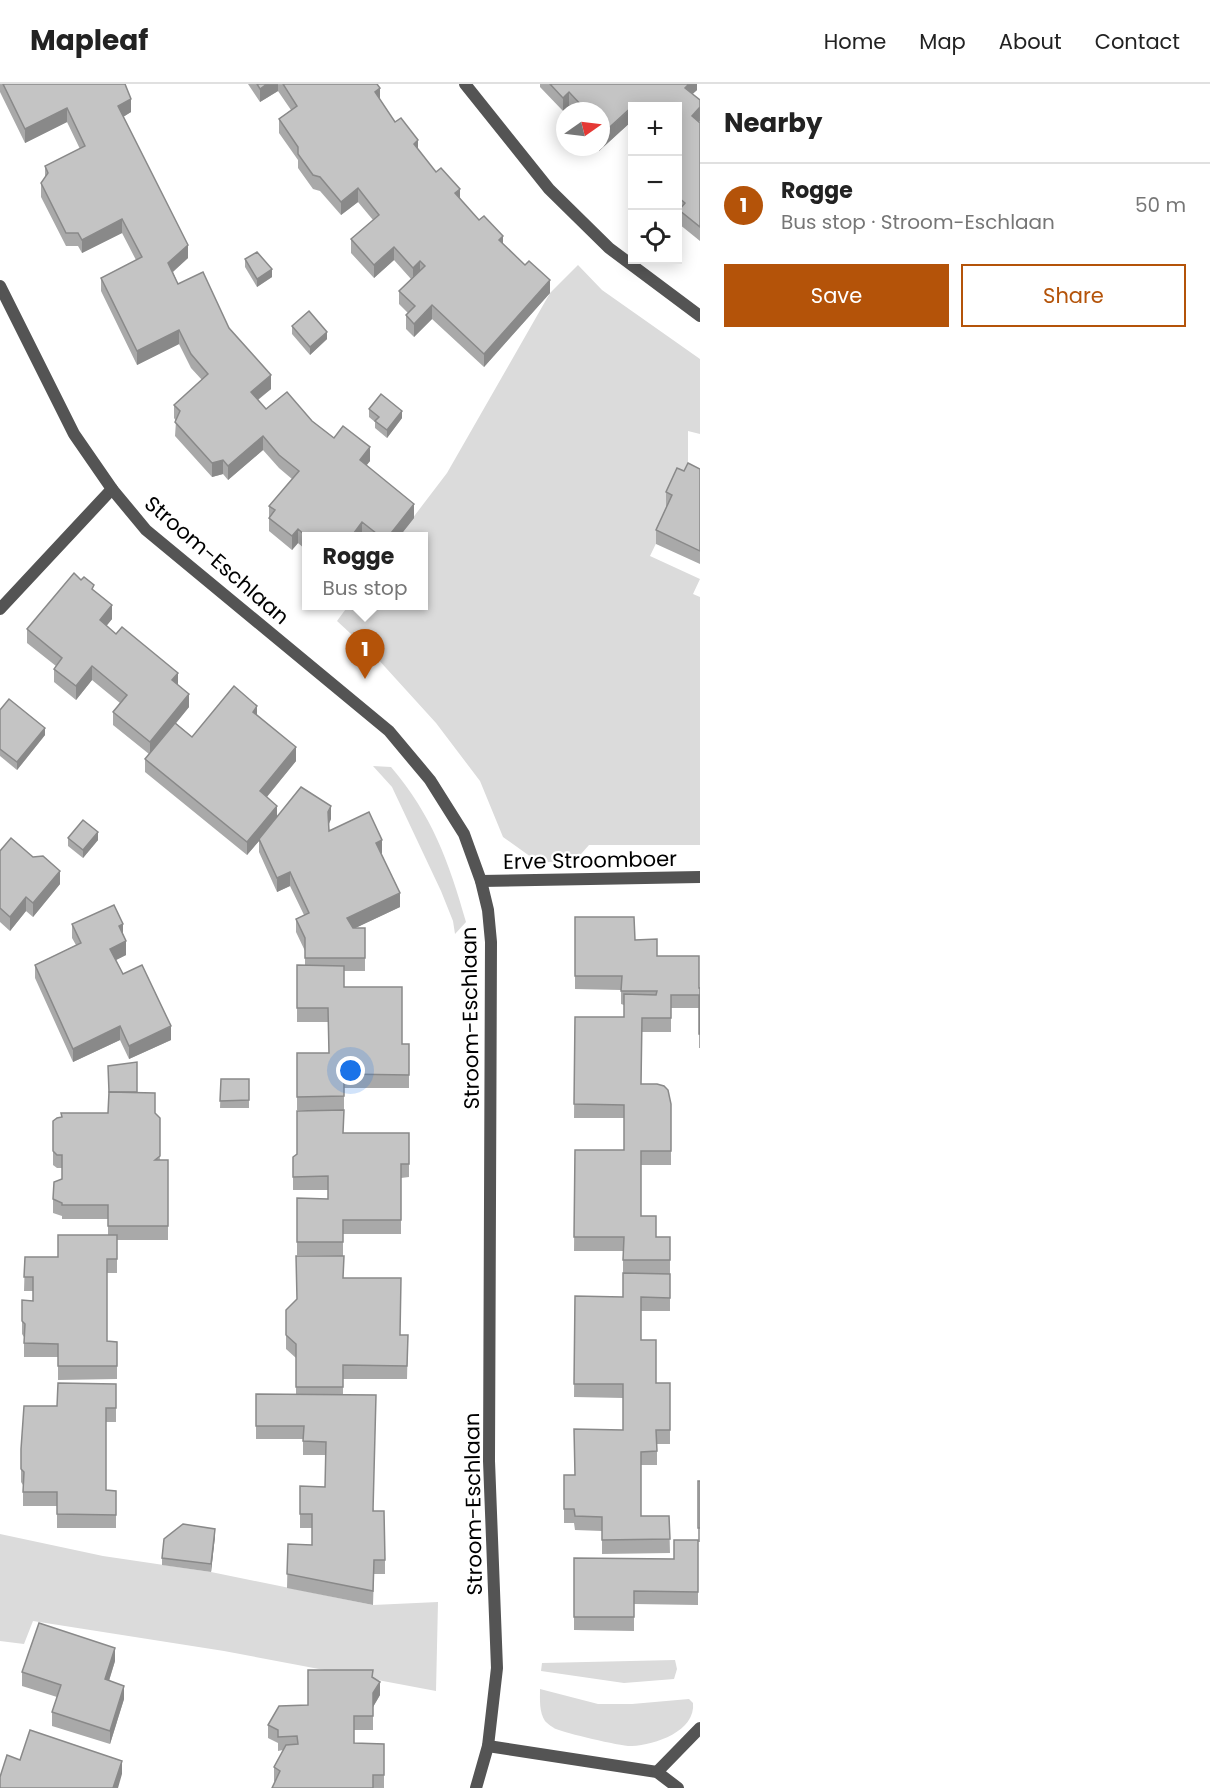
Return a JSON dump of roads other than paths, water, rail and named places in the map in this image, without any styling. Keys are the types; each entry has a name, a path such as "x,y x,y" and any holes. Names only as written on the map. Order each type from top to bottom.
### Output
{"street":[{"path":"465,84 549,189 609,249 700,316"},
{"name":"Stroom-Eschlaan","path":"0,286 74,434 112,489 146,530 389,731 430,780 464,834 481,881 488,910 491,942 489,1461 497,1668 488,1746 476,1788"},
{"path":"0,609 112,489"},
{"name":"Erve Stroomboer","path":"481,881 700,877"},
{"path":"657,1772 700,1728"},
{"path":"488,1746 657,1772 678,1788"}],"place":[{"name":"Rogge","path":"365,679"}]}
